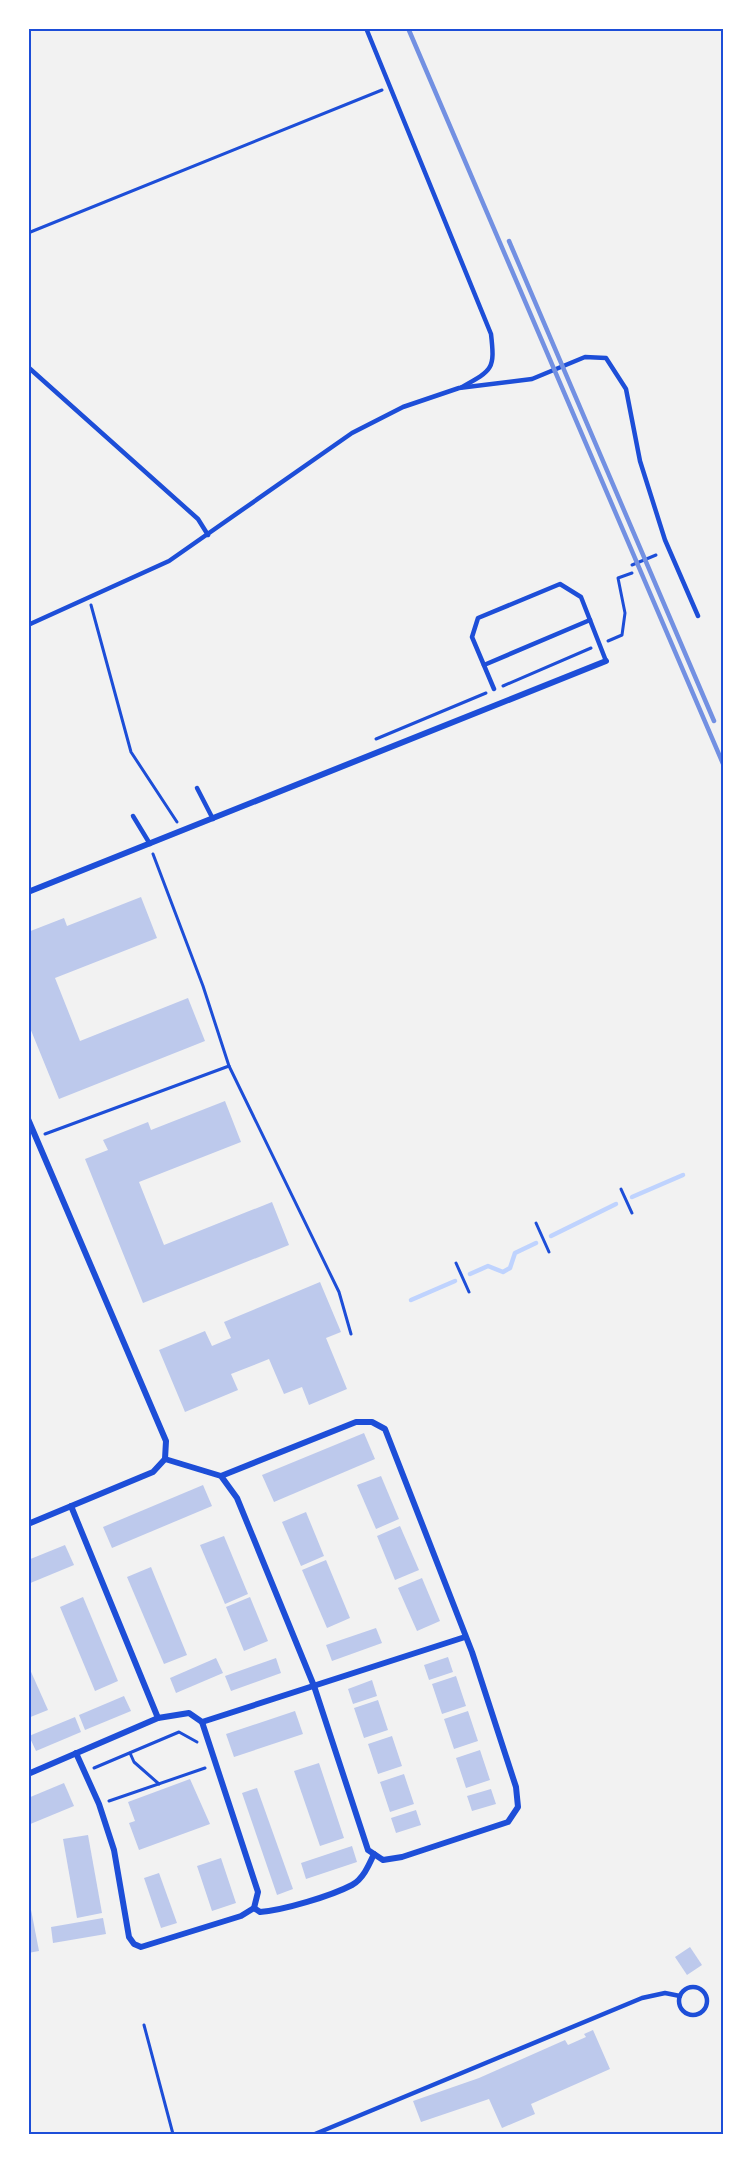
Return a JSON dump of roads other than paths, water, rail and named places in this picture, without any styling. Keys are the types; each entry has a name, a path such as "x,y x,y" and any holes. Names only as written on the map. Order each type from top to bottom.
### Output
{"street":[{"path":"28,892 606,661"},
{"path":"28,1119 166,1441 165,1459 153,1472 28,1524"},
{"path":"165,1459 221,1476 237,1498 314,1686 368,1850 383,1860 402,1857 508,1822 518,1807 516,1787 465,1637 385,1429 372,1422 356,1422 221,1476"},
{"path":"71,1506 158,1718"},
{"path":"202,1722 465,1637"},
{"path":"28,1774 76,1753 158,1718 189,1713 202,1722 258,1892 254,1908 241,1916 141,1947 134,1944 129,1937 114,1850 99,1804 76,1753"},
{"path":"254,1908 260,1912 276,1911 354,1884 367,1869 374,1854"}],"lane":[{"path":"28,625 169,561 352,433 403,407 459,388 486,374 494,359 491,334 366,28"},
{"path":"459,388 532,379 585,357 606,358 627,389 640,461 665,540 698,616"},
{"path":"28,367 198,519 208,535"},
{"path":"494,689 472,637 478,618 560,585 581,597 606,661"},
{"path":"484,665 590,620"},
{"path":"197,788 213,819"},
{"path":"134,816 150,844"},
{"path":"692,1986 704,1991 707,2005 701,2013 692,2015 681,2009 680,1996 684,1989 692,1986"},
{"path":"315,2134 642,1998 665,1993 680,1996"},
{"path":"691,2024 692,2015"}],"waterway":[{"path":"632,1197 683,1175"},
{"path":"551,1236 616,1204"},
{"path":"470,1274 488,1266 503,1272 510,1268 515,1253 536,1243"},
{"path":"411,1300 455,1281"}],"railway":[{"path":"408,28 724,766"},
{"path":"509,241 714,721"}]}
